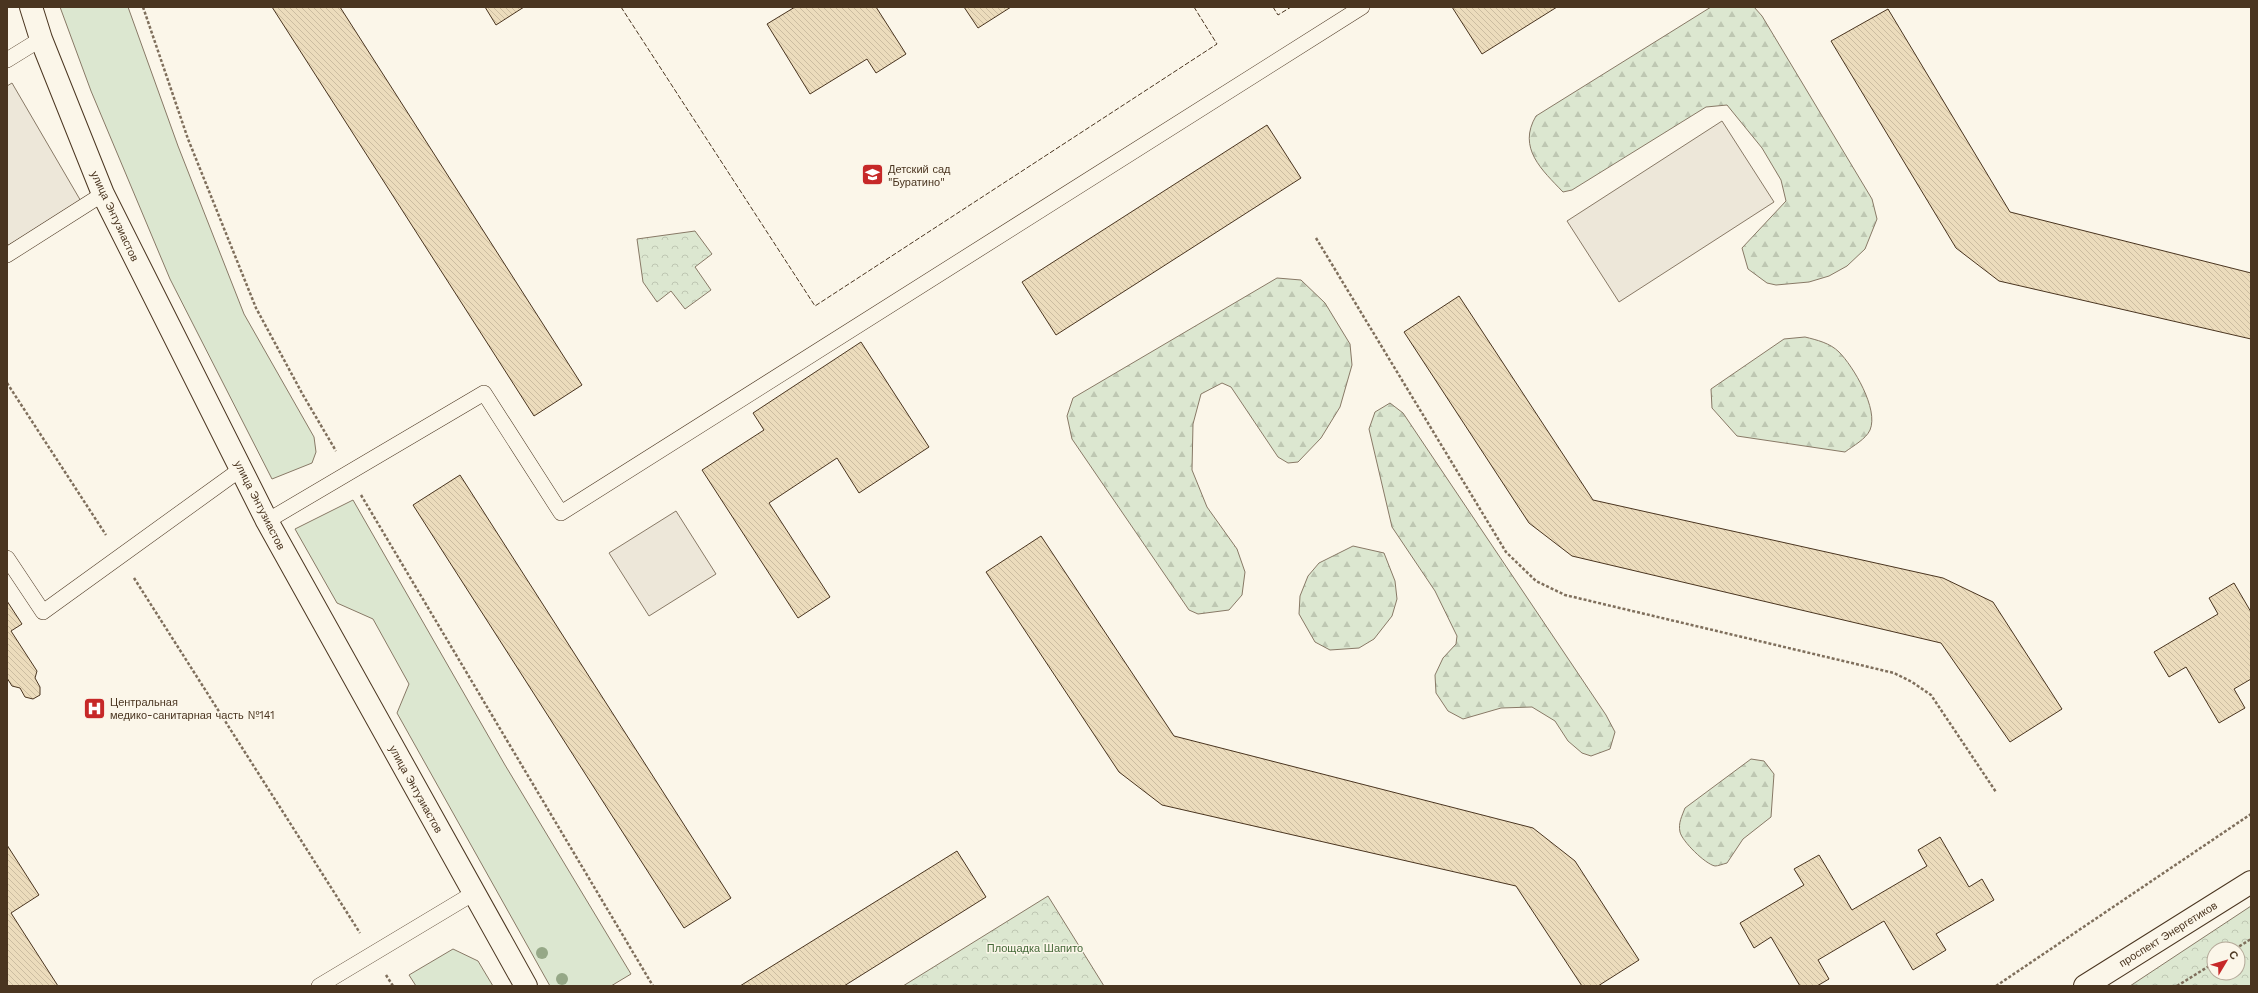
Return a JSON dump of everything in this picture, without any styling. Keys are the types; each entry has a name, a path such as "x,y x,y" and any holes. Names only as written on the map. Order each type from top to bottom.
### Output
{"main road":[{"name":"улица Энтузиастов","path":"31,7 41,39 103,194 267,521 526,986"},
{"name":"проспект Энергетиков","path":"2085,986 2251,882"}],"lane":[{"path":"267,521 484,393 561,513 1362,7"},
{"path":"7,60 41,39"},
{"path":"7,255 103,194"},
{"path":"7,558 42,612 241,469"},
{"path":"319,986 372,952 474,893"}],"path":[{"path":"143,7 188,139 256,308 303,395 348,472 653,986"},
{"path":"1316,238 1506,552 1536,581 1565,595 1894,673 1912,682 1931,695 1996,792"},
{"path":"7,383 120,556 393,986"},
{"path":"1996,986 2251,814"},
{"path":"2177,986 2206,968"}],"green space":[{"path":"60,7 128,7 178,146 244,314 314,437 316,452 312,463 272,479 170,279 91,91"},
{"path":"1711,7 1754,7 1762,16 1872,199 1877,219 1865,249 1847,266 1829,276 1809,282 1776,285 1767,283 1748,269 1742,248 1786,201 1781,180 1762,148 1727,105 1706,107 1572,190 1563,192 1540,167 1534,158 1529,138 1536,116"},
{"path":"695,231 712,254 695,267 711,290 685,309 671,291 657,302 643,282 637,239"},
{"path":"1277,278 1301,280 1325,303 1350,344 1352,365 1340,407 1321,438 1298,462 1288,463 1278,457 1231,387 1222,383 1201,394 1193,424 1192,470 1207,507 1237,549 1245,572 1242,595 1229,610 1198,614 1189,610 1072,439 1067,416 1073,398"},
{"path":"1805,337 1827,344 1839,352 1851,367 1868,400 1872,421 1870,430 1862,439 1845,452 1737,436 1712,408 1711,389 1784,339"},
{"path":"1390,403 1403,413 1606,715 1615,732 1610,749 1591,756 1582,753 1568,741 1555,721 1532,707 1501,708 1463,719 1448,711 1436,693 1435,675 1443,658 1456,644 1457,636 1435,591 1392,527 1369,429 1375,412"},
{"path":"353,500 505,765 631,974 611,986 550,986 397,713 409,684 373,619 337,603 295,529"},
{"path":"1353,546 1384,553 1395,581 1397,599 1392,616 1374,639 1359,648 1330,650 1315,642 1299,614 1300,596 1308,576 1319,563"},
{"path":"1751,759 1764,761 1774,774 1771,817 1743,839 1727,863 1715,866 1700,857 1682,836 1680,832 1680,823 1685,808"},
{"name":"Площадка Шапито","path":"1048,896 1104,986 903,986"},
{"path":"2251,906 2251,986 2130,986"},
{"path":"453,949 478,961 493,986 416,986 409,975"}],"shaded area":[{"path":"12,83 82,203 7,246 7,86"},
{"path":"1722,121 1774,202 1619,302 1567,221"},
{"path":"676,511 716,574 649,616 609,553"}],"building":[{"path":"272,7 340,7 582,385 534,416"},
{"path":"485,7 524,7 496,25"},
{"path":"795,7 876,7 906,54 876,73 867,59 810,94 767,24"},
{"path":"964,7 1011,7 978,28"},
{"path":"1452,7 1557,7 1482,54"},
{"path":"1888,9 2010,212 2251,273 2251,339 1999,281 1956,248 1831,41"},
{"path":"1267,125 1301,178 1056,335 1022,282"},
{"path":"1459,296 1593,500 1943,578 1993,602 2062,709 2010,742 1941,643 1572,556 1529,523 1404,332"},
{"path":"861,342 929,447 859,493 837,458 769,503 830,597 798,618 702,470 764,430 753,413"},
{"path":"460,475 731,898 684,928 413,505"},
{"path":"1041,536 1174,736 1533,828 1575,861 1639,960 1598,986 1582,986 1516,886 1162,805 1119,772 986,572"},
{"path":"2234,583 2251,612 2251,679 2234,689 2245,708 2219,723 2186,667 2169,677 2154,652 2218,614 2209,598"},
{"path":"7,601 22,624 11,631 37,671 35,678 40,687 40,695 33,699 25,697 20,688 12,686 7,678"},
{"path":"1940,837 1969,887 1982,879 1994,900 1936,934 1946,950 1913,970 1884,921 1818,960 1829,979 1817,986 1800,986 1771,937 1754,948 1740,923 1804,885 1794,869 1819,855 1852,910 1927,866 1918,850"},
{"path":"7,845 39,895 11,913 58,986 7,986"},
{"path":"957,851 986,897 844,986 740,986"}],"fence":[{"path":"621,7 815,306 1217,44 1194,7"},
{"path":"1273,7 1278,15 1291,7"}],"place":[{"name":"Детский сад \"Буратино\"","path":"873,175"},
{"name":"Центральная медико-санитарная часть №141","path":"94,708"}]}
